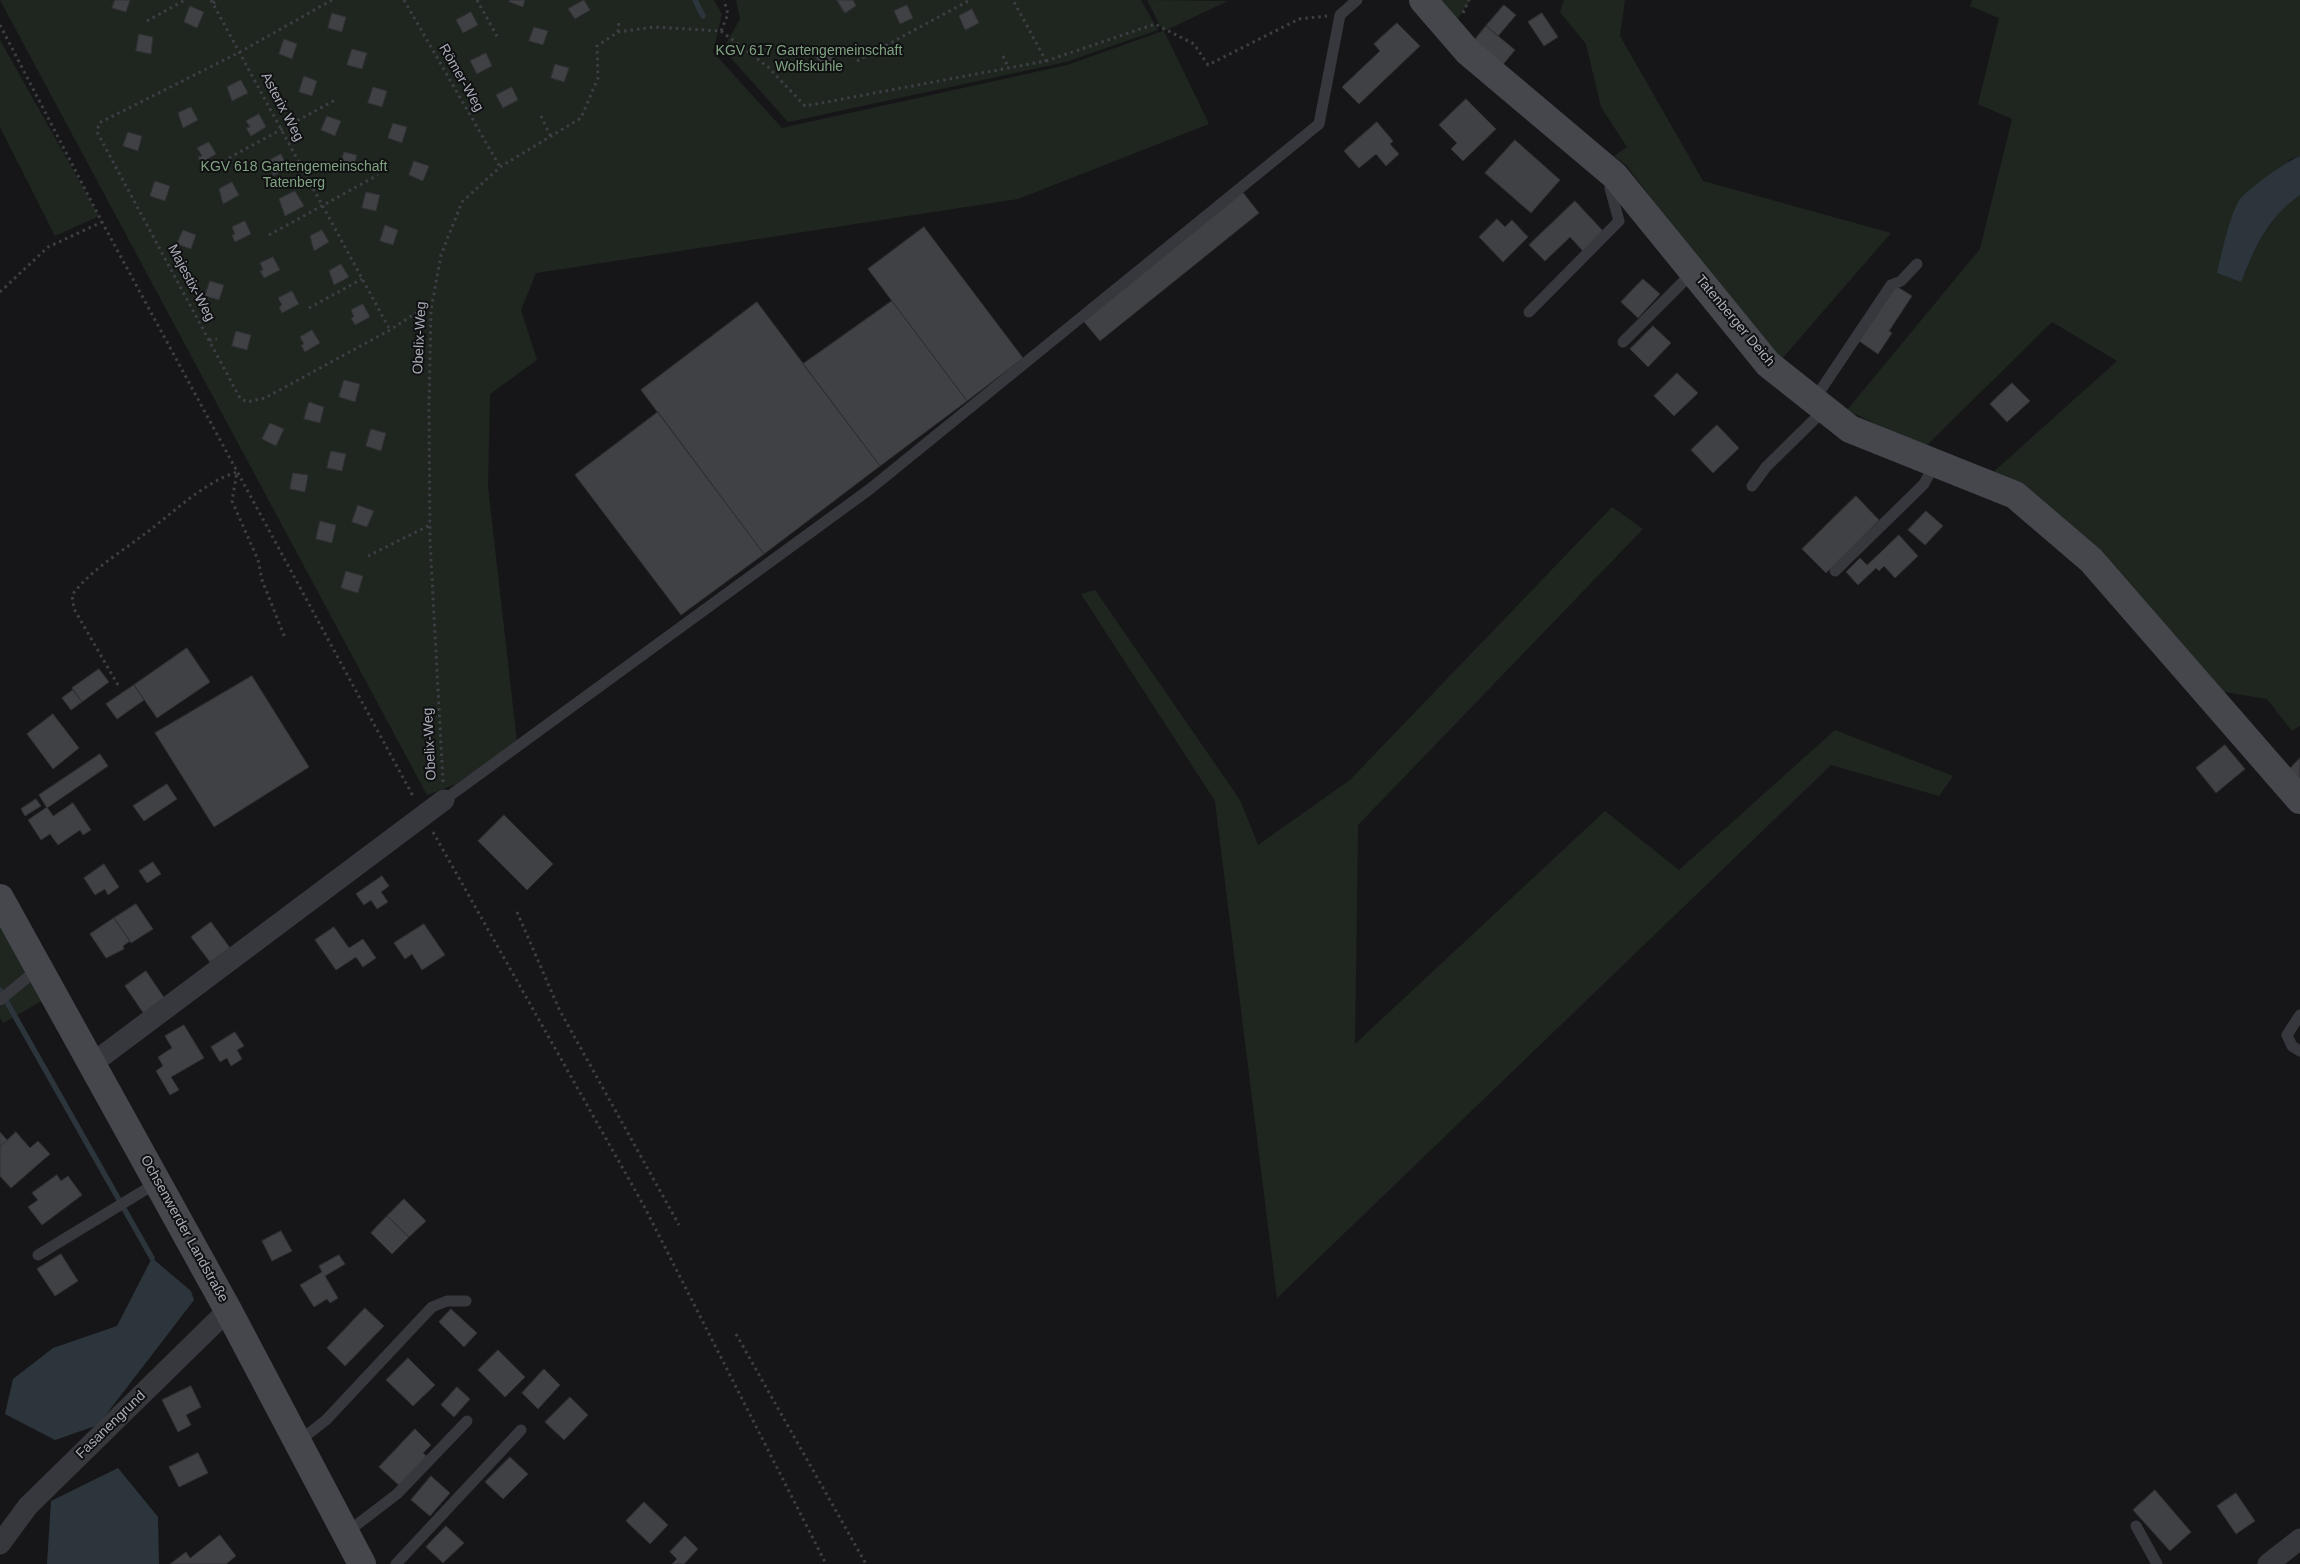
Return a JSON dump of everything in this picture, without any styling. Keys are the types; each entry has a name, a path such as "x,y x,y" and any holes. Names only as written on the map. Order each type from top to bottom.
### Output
{"street":[{"name":"Tatenberger Deich","path":"1423,0 1468,52 1615,176 1768,364 1850,429 2015,495 2091,560 2300,800"},
{"path":"93,1063 422,814 444,800"},
{"name":"Ochsenwerder Landstraße","path":"0,898 228,1310 362,1564"},
{"name":"Fasanengrund","path":"0,1544 28,1506 228,1310"},
{"path":"2268,1564 2300,1539"}],"lane":[{"path":"444,800 870,489 1319,124 1340,14 1357,0"},
{"path":"1529,312 1619,220 1610,188 1615,176"},
{"path":"1752,486 1819,404 1891,285 1901,281 1917,264"},
{"path":"1623,342 1693,272"},
{"path":"1834,571 1924,484 1935,463"},
{"path":"0,1000 39,968"},
{"path":"2300,1015 2287,1035 2292,1046 2300,1051"},
{"path":"38,1255 158,1182"},
{"path":"298,1442 326,1420 432,1307 447,1301 466,1301"},
{"path":"346,1533 398,1494 467,1421"},
{"path":"396,1564 521,1430"},
{"path":"2136,1526 2157,1564"}],"path":[{"path":"148,21 185,0"},
{"path":"212,2 219,0"},
{"path":"240,52 332,0"},
{"name":"Römer-Weg","path":"404,0 500,167"},
{"path":"477,0 499,40"},
{"path":"857,61 970,0"},
{"path":"1013,0 1046,62"},
{"path":"1466,7 1469,0"},
{"path":"724,1 728,14 720,31 768,67 805,106 1046,62 1155,24 1194,44 1208,65 1298,19 1340,14"},
{"name":"Asterix Weg","path":"212,2 390,330"},
{"path":"618,32 619,22"},
{"path":"0,25 102,222 422,814 644,1206 826,1564"},
{"name":"Obelix-Weg","path":"444,800 430,524 429,406 432,303 441,255 462,202 500,167 581,118 598,78 597,46 618,32 654,28 720,31"},
{"name":"Majestix-Weg","path":"240,52 99,123 97,132 240,398 247,402 255,401 390,330 432,303"},
{"path":"1003,56 1009,69"},
{"path":"229,158 336,100"},
{"path":"542,116 551,137"},
{"path":"269,235 378,175"},
{"path":"0,292 48,247 102,222"},
{"path":"309,308 362,279"},
{"path":"209,340 217,339"},
{"path":"237,472 232,501 258,560 262,580 285,638"},
{"path":"118,685 74,609 72,595 97,570 195,496 222,477 237,472"},
{"path":"368,556 430,524"},
{"path":"517,912 559,1009 679,1225"},
{"path":"736,1334 866,1564"}],"green space":[{"name":"KGV 618 Gartengemeinschaft Tatenberg","path":"0,0 714,0 722,14 713,52 782,128 1067,65 1163,31 1147,0 1228,1 1164,31 1209,124 1018,199 536,273 521,310 537,360 490,394 488,487 517,742 456,784 427,795"},
{"name":"KGV 617 Gartengemeinschaft Wolfskuhle","path":"736,0 1141,0 1158,30 1066,62 788,122 723,49 740,19"},
{"path":"1436,0 1471,0 1453,25"},
{"path":"1564,0 1625,0 1620,36 1703,181 1891,233 1780,361 1734,309 1627,166 1614,156 1627,147 1601,107 1586,44 1560,12"},
{"path":"1972,0 2300,0 2300,156 2289,160 2242,281 2264,233 2288,204 2300,195 2300,726 2292,731 2267,699 2224,692 2094,551 1990,475 2117,361 2052,322 1924,448 1847,410 1980,249 2012,119 1978,104 1999,18 1970,6"},
{"path":"0,40 99,216 55,236 0,127"},
{"path":"1612,507 1643,529 1358,825 1355,1044 1605,811 1679,870 1835,730 1953,776 1939,796 1831,765 1277,1298 1215,801 1081,594 1095,590 1240,800 1258,845 1350,780"},
{"path":"0,912 49,997 3,1023 0,1018"}],"shaded area":[{"path":"2300,156 2300,195 2288,204 2271,223 2258,244 2241,282 2217,273 2229,224 2240,199 2268,175"},
{"path":"152,1258 191,1291 194,1300 98,1425 55,1440 5,1414 13,1379 53,1348 117,1326"},
{"path":"118,1468 158,1517 159,1564 47,1564 51,1501"}],"building":[{"path":"115,0 130,0 126,12 112,8"},
{"path":"510,0 525,0 523,7 509,2"},
{"path":"584,0 590,10 575,19 568,9"},
{"path":"837,0 853,0 856,6 845,13"},
{"path":"907,5 913,18 900,24 894,11"},
{"path":"1504,5 1516,15 1498,36 1486,26"},
{"path":"190,6 204,12 197,28 184,22"},
{"path":"972,9 979,23 965,30 959,16"},
{"path":"471,12 478,25 463,33 456,20"},
{"path":"332,13 346,17 342,32 328,28"},
{"path":"1542,13 1558,37 1544,46 1528,22"},
{"path":"1397,23 1420,46 1359,104 1342,87 1380,51 1374,44"},
{"path":"1486,26 1515,50 1501,67 1472,43"},
{"path":"534,27 548,31 543,45 529,41"},
{"path":"139,34 153,37 151,54 136,51"},
{"path":"284,39 297,44 292,59 279,54"},
{"path":"352,49 367,53 362,69 347,65"},
{"path":"829,50 836,63 823,70 816,57"},
{"path":"486,53 492,66 477,74 470,61"},
{"path":"555,64 569,68 564,82 551,78"},
{"path":"304,76 317,81 312,96 299,92"},
{"path":"241,80 248,93 232,101 227,87"},
{"path":"373,87 387,91 382,107 368,103"},
{"path":"512,87 518,100 503,108 496,95"},
{"path":"1466,99 1496,129 1463,161 1451,149 1457,143 1439,125"},
{"path":"191,107 198,120 183,128 178,113"},
{"path":"259,114 266,127 251,136 246,128 250,127 246,121"},
{"path":"327,116 341,121 335,136 321,130"},
{"path":"1377,122 1393,141 1390,144 1399,154 1386,166 1376,154 1359,168 1344,151"},
{"path":"393,123 407,127 402,143 388,138"},
{"path":"128,132 142,136 138,151 123,146"},
{"path":"1515,140 1560,180 1531,213 1485,173"},
{"path":"209,142 216,154 201,163 198,157 202,156 197,148"},
{"path":"344,152 357,155 353,170 340,167"},
{"path":"281,154 288,168 273,176 268,161"},
{"path":"414,161 429,166 423,181 409,175"},
{"path":"155,181 170,186 165,201 150,196"},
{"path":"232,182 239,195 223,204 219,189"},
{"path":"1241,190 1259,213 1100,341 1081,318"},
{"path":"295,191 304,206 285,216 279,199"},
{"path":"366,192 380,195 376,211 362,208"},
{"path":"1575,201 1603,231 1583,251 1570,237 1545,261 1529,245"},
{"path":"1497,219 1505,227 1512,220 1528,237 1503,262 1479,237"},
{"path":"245,221 251,234 235,242 232,235 235,234 232,227"},
{"path":"385,225 398,230 393,245 380,241"},
{"path":"924,227 1023,358 967,401 868,269"},
{"path":"183,230 196,235 191,249 177,244"},
{"path":"322,230 329,242 314,251 310,236"},
{"path":"273,257 280,270 264,278 260,271 263,270 260,263"},
{"path":"341,264 349,277 334,285 329,271"},
{"path":"1643,279 1660,294 1638,318 1621,302"},
{"path":"210,281 224,285 219,300 205,296"},
{"path":"1896,286 1912,296 1889,331 1892,333 1878,354 1859,341"},
{"path":"292,291 299,304 282,313 279,307 282,305 278,298"},
{"path":"892,301 967,401 880,466 803,364"},
{"path":"757,302 880,466 764,554 641,390"},
{"path":"363,304 370,317 355,325 351,318 354,317 351,310"},
{"path":"1653,326 1671,343 1648,367 1630,349"},
{"path":"312,330 320,343 305,352 301,345 304,344 300,337"},
{"path":"236,331 251,335 247,350 232,346"},
{"path":"1677,373 1698,393 1674,416 1654,396"},
{"path":"344,380 360,384 355,402 339,397"},
{"path":"2012,383 2030,401 2007,422 1990,404"},
{"path":"309,402 324,407 320,423 304,419"},
{"path":"658,412 764,554 681,615 575,475"},
{"path":"270,423 284,429 276,446 262,439"},
{"path":"1717,425 1739,448 1713,473 1691,450"},
{"path":"371,429 386,433 381,451 366,446"},
{"path":"331,451 346,454 342,471 327,468"},
{"path":"293,473 308,475 305,492 290,489"},
{"path":"1856,496 1879,520 1826,573 1802,549"},
{"path":"358,505 374,511 367,527 352,522"},
{"path":"1926,511 1943,526 1925,545 1908,530"},
{"path":"320,521 336,525 332,543 316,539"},
{"path":"1899,535 1918,556 1895,578 1884,566 1879,571 1876,568 1858,585 1846,572 1860,558 1867,565"},
{"path":"346,571 363,576 358,593 341,588"},
{"path":"187,648 210,682 157,718 134,685"},
{"path":"99,669 109,682 82,702 72,688"},
{"path":"252,676 309,767 214,827 155,733"},
{"path":"134,685 144,700 117,719 106,704"},
{"path":"73,690 82,702 71,710 62,698"},
{"path":"53,714 79,748 53,769 27,734"},
{"path":"2225,745 2245,769 2216,793 2196,768"},
{"path":"100,754 108,766 47,808 39,795"},
{"path":"2300,758 2300,781 2286,773"},
{"path":"167,784 177,799 144,821 133,806"},
{"path":"36,799 41,806 25,816 21,809"},
{"path":"73,803 91,830 83,835 80,830 58,845 50,834 41,840 28,820 47,807 53,816"},
{"path":"504,815 553,864 527,890 478,841"},
{"path":"153,862 161,874 147,883 139,871"},
{"path":"104,864 119,887 108,895 105,889 95,895 84,878"},
{"path":"382,876 389,886 381,892 388,902 377,909 371,900 364,905 356,894"},
{"path":"136,904 153,929 131,943 114,918"},
{"path":"114,918 130,941 123,946 124,949 106,958 90,934"},
{"path":"211,922 230,948 210,962 191,937"},
{"path":"424,924 445,955 422,970 412,954 405,959 394,943"},
{"path":"334,927 349,948 363,939 376,958 363,967 356,957 336,970 315,940"},
{"path":"146,971 165,999 144,1014 125,986"},
{"path":"184,1025 204,1058 171,1077 179,1090 170,1095 156,1071 163,1066 158,1057 172,1048 165,1036"},
{"path":"235,1032 244,1046 237,1050 242,1059 231,1066 227,1058 220,1062 211,1047"},
{"path":"0,1132 7,1140 0,1147"},
{"path":"16,1132 30,1148 38,1141 50,1154 11,1188 0,1176 0,1147"},
{"path":"57,1175 61,1181 68,1176 82,1195 42,1225 28,1207 38,1200 32,1193"},
{"path":"404,1199 426,1221 409,1237 387,1216"},
{"path":"387,1216 409,1237 392,1254 371,1233"},
{"path":"281,1231 292,1251 272,1261 262,1241"},
{"path":"61,1254 78,1281 55,1296 37,1269"},
{"path":"339,1255 345,1264 325,1276 338,1298 330,1303 327,1299 314,1307 300,1285 322,1272 319,1266"},
{"path":"365,1308 384,1326 345,1366 327,1348"},
{"path":"451,1309 477,1333 464,1347 439,1322"},
{"path":"498,1350 525,1377 505,1397 478,1370"},
{"path":"408,1358 435,1385 413,1406 386,1380"},
{"path":"544,1369 560,1385 538,1409 522,1393"},
{"path":"191,1386 201,1407 186,1415 191,1425 178,1432 162,1400"},
{"path":"457,1387 470,1399 454,1417 441,1405"},
{"path":"570,1397 588,1415 564,1440 545,1422"},
{"path":"415,1429 431,1445 423,1453 429,1458 401,1487 379,1467"},
{"path":"198,1453 208,1473 179,1487 169,1467"},
{"path":"510,1457 528,1474 503,1499 485,1482"},
{"path":"431,1476 450,1493 430,1516 411,1500"},
{"path":"2155,1490 2191,1532 2170,1551 2133,1510"},
{"path":"2236,1493 2255,1521 2236,1534 2217,1506"},
{"path":"644,1502 668,1525 650,1544 626,1521"},
{"path":"446,1526 464,1543 443,1563 426,1547"},
{"path":"220,1535 236,1556 226,1564 170,1564 186,1552 190,1558"},
{"path":"685,1536 698,1549 684,1564 672,1564 677,1559 670,1552"}],"waterway":[{"path":"695,0 703,16"},
{"path":"0,990 152,1258"}]}
